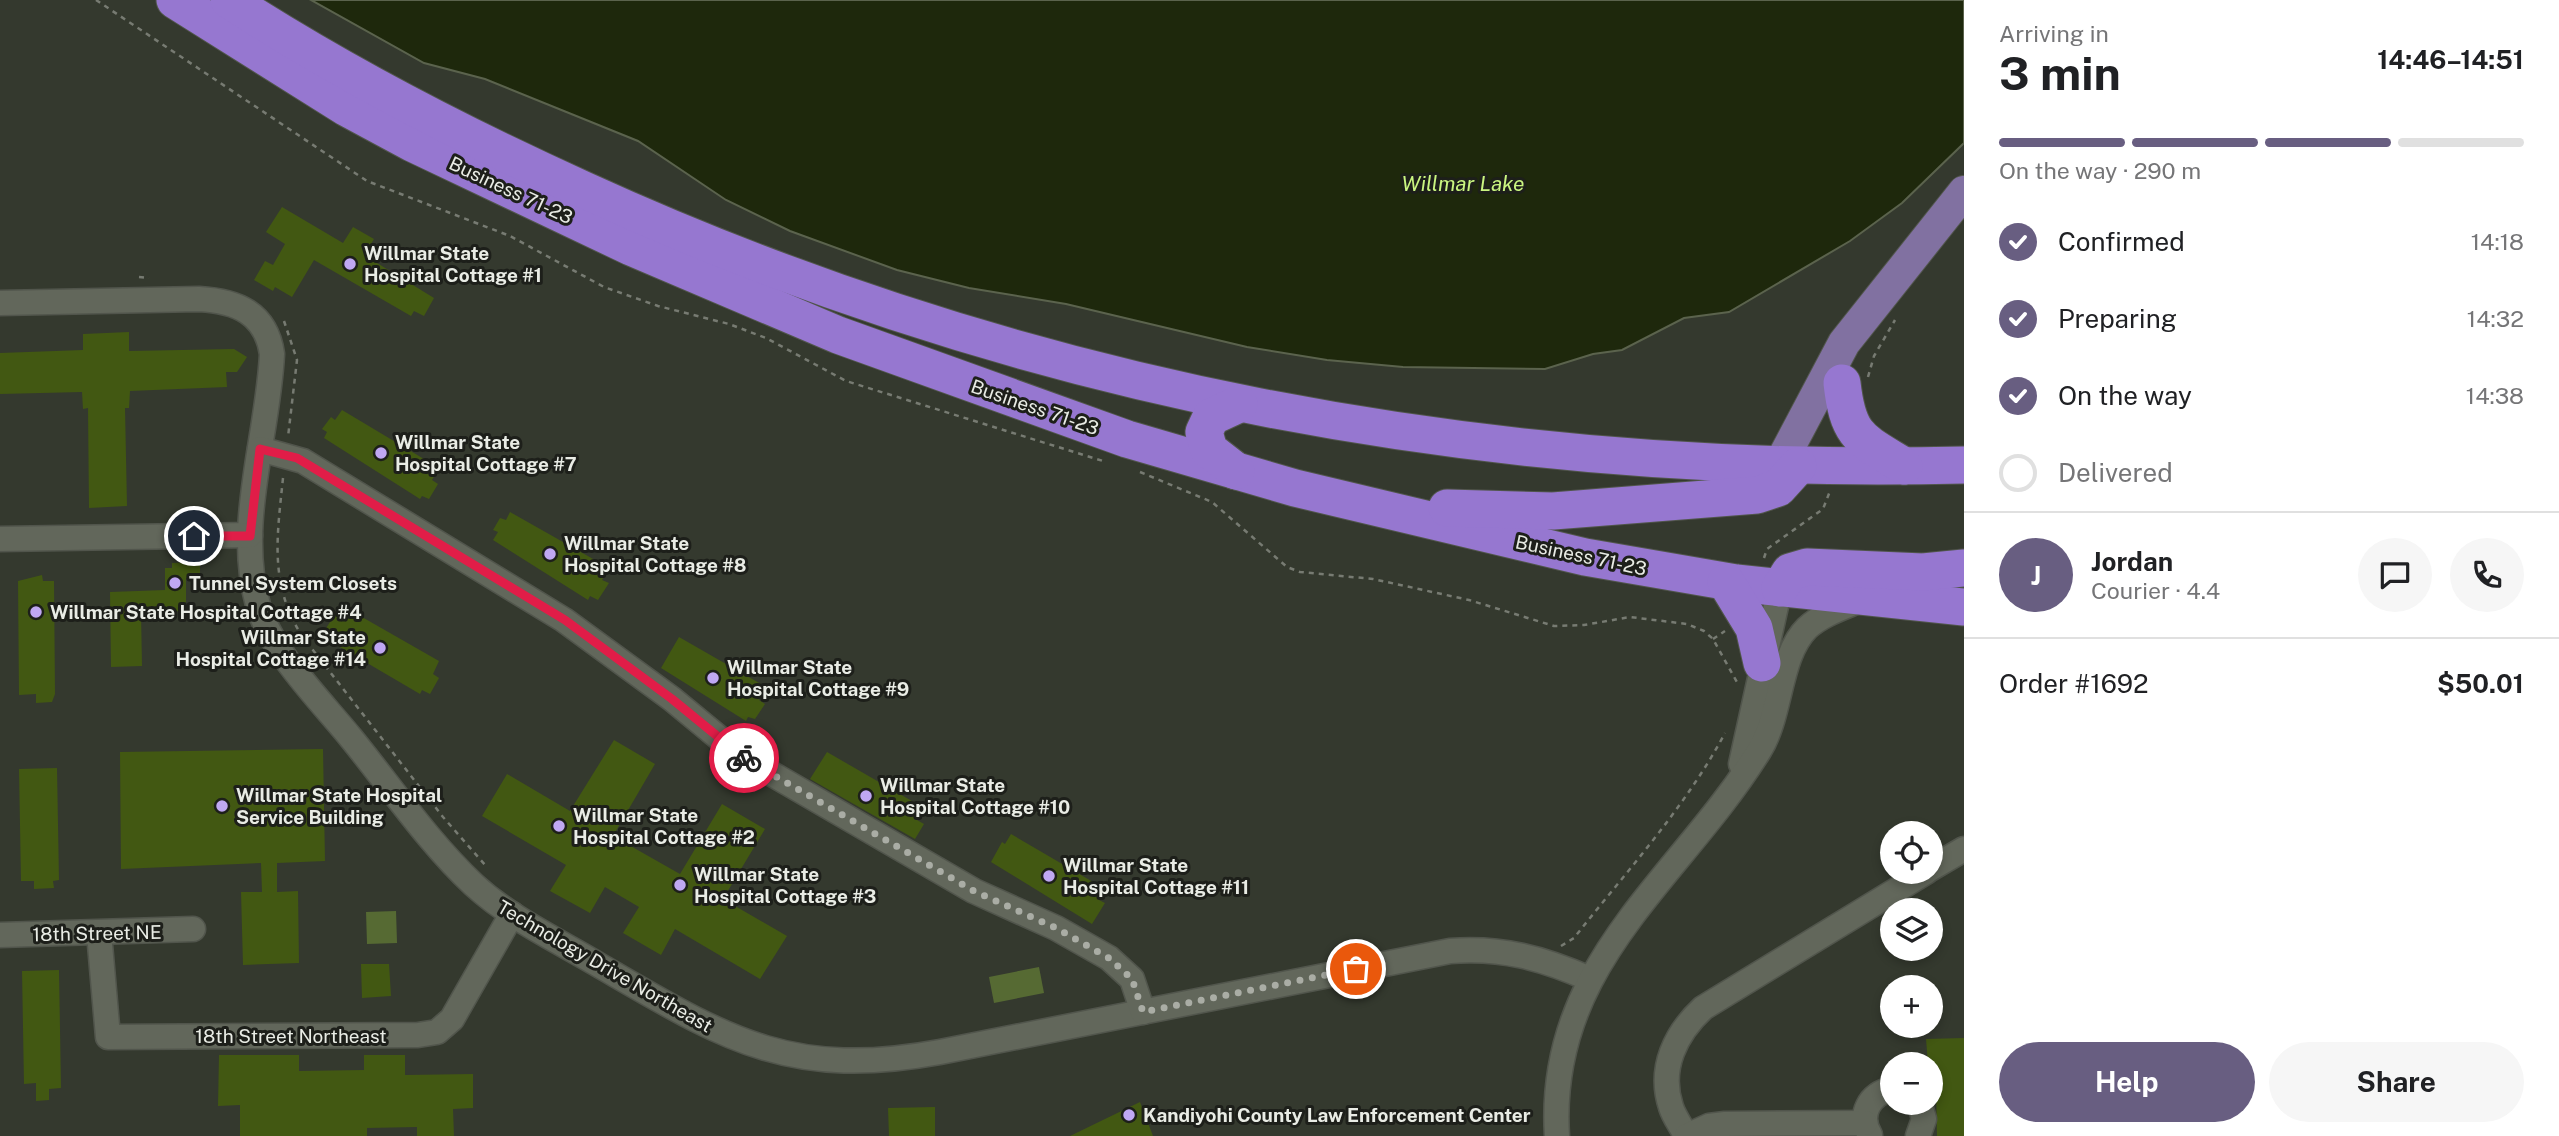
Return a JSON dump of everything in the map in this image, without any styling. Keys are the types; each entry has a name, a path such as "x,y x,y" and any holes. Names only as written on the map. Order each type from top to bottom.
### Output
{"highway":[{"name":"Business 71-23","path":"175,0 274,65 380,125 656,258 744,298 929,370 1127,439 1239,474 1560,551 1726,582 1772,576 1864,598 1964,607"},
{"name":"Business 71-23","path":"229,0 346,69 504,154 720,250 904,316 1008,349 1154,386 1239,404 1398,433 1474,443 1610,457 1789,465 1964,465"},
{"path":"1855,381 1848,418 1856,433 1903,466"},
{"path":"1239,404 1212,417 1204,432 1206,445 1215,457 1239,474"},
{"path":"1295,488 1421,506 1553,511 1757,495 1778,488 1789,465"},
{"path":"1772,576 1807,567 1923,572 1964,568"},
{"path":"1726,582 1754,628 1751,676"}],"main road":[{"path":"1789,465 1844,343 1868,309 1895,280 1964,192"},
{"path":"1789,465 1855,381 1895,280"}],"street":[{"name":"Technology Drive Northeast","path":"0,303 199,299 242,306 252,313 266,331 272,354 250,536 251,572 259,609 279,646 451,862 485,895 512,914 709,1028 749,1044 799,1056 848,1062 899,1059 1467,950 1495,950 1530,955 1590,979"},
{"path":"260,449 285,454 327,476 565,620 672,699 741,756 974,891 1056,928 1109,958 1132,979 1143,1012"},
{"path":"0,539 250,536"},
{"path":"1736,785 1753,718 1751,676 1772,576"},
{"path":"1557,1136 1557,1101 1563,1051 1579,1001 1590,979 1633,911 1736,785 1771,728 1798,639 1820,619 1864,598"},
{"path":"1943,861 1964,849"},
{"path":"1880,1094 1874,1096 1868,1104 1868,1129 1725,1124 1709,1126 1687,1136 1670,1106 1668,1073 1673,1046 1684,1026 1703,1008 1905,884"},
{"name":"18th Street Northeast","path":"99,933 107,1037 418,1035 437,1032 452,1018 512,914"},
{"name":"18th Street NE","path":"0,935 193,929"},
{"path":"1918,1136 1923,1115"}],"path":[{"path":"139,277 152,278"},
{"path":"282,318 298,360 285,454 277,543 280,589 288,613 302,636 443,817 489,869"},
{"path":"1855,381 1874,356 1896,318"},
{"path":"1772,576 1767,549 1823,509 1830,484"},
{"path":"1688,624 1704,631 1751,676"},
{"path":"1556,947 1574,939 1662,827 1695,783 1728,727"}],"green space":[{"path":"396,911 397,943 367,944 366,912"},
{"path":"1039,967 1044,993 994,1003 989,977"}],"water":[{"name":"Willmar Lake","path":"311,0 1964,0 1964,143 1902,203 1850,241 1729,312 1684,318 1622,350 1593,354 1545,369 1403,367 1327,360 1247,347 1066,304 969,288 897,270 790,231 726,200 638,141 485,79 424,63"}],"building":[{"name":"Willmar State Hospital Cottage #1","path":"282,207 343,243 353,227 374,239 364,255 434,298 424,316 414,311 411,316 314,260 292,297 275,287 273,291 254,280 265,261 273,265 285,244 266,232"},
{"path":"129,332 129,351 234,349 247,357 237,372 226,372 227,387 130,391 129,408 125,408 127,506 89,508 88,408 83,409 82,392 0,394 0,353 83,350 83,334"},
{"name":"Willmar State Hospital Cottage #7","path":"342,410 439,468 432,480 438,484 429,499 422,496 420,499 324,438 327,432 322,429 331,417 335,420"},
{"name":"Willmar State Hospital Cottage #8","path":"510,512 609,568 602,580 609,583 598,600 590,596 588,600 493,540 498,532 493,530 500,518 506,520"},
{"path":"200,562 200,578 186,578 186,611 141,612 142,666 111,667 110,592 165,590 165,568 172,568 172,563"},
{"name":"Willmar State Hospital Cottage #4","path":"42,575 43,581 54,581 55,694 52,702 36,703 36,694 19,695 18,581"},
{"name":"Willmar State Hospital Cottage #14","path":"341,605 439,661 433,674 439,678 430,694 422,690 420,694 321,636"},
{"name":"Willmar State Hospital Cottage #9","path":"679,637 766,687 759,700 765,704 755,719 748,717 746,721 661,668"},
{"path":"614,740 655,764 613,836 680,874 722,804 765,829 723,899 787,936 760,979 675,929 661,955 623,933 639,907 605,887 590,913 550,891 566,865 482,816 507,774 570,811"},
{"name":"Willmar State Hospital Service Building","path":"323,749 325,861 277,863 277,892 298,891 299,963 243,965 241,892 262,892 261,863 121,869 120,752"},
{"name":"Willmar State Hospital Cottage #10","path":"827,752 924,808 917,820 924,824 915,839 810,779"},
{"path":"57,768 59,880 53,881 54,888 34,889 34,881 21,881 19,769"},
{"name":"Willmar State Hospital Cottage #11","path":"1011,834 1105,889 1099,900 1105,903 1092,924 991,862 1002,842 1005,844"},
{"path":"361,964 389,964 391,996 362,998"},
{"path":"59,970 61,1088 49,1089 49,1100 36,1101 36,1083 24,1084 22,971"},
{"path":"1964,1038 1964,1136 1937,1136 1937,1115 1943,1115 1943,1052 1927,1052 1926,1039"},
{"path":"219,1055 299,1055 299,1071 364,1070 364,1055 405,1055 405,1075 473,1074 473,1108 453,1109 454,1136 417,1136 417,1127 367,1128 367,1136 240,1136 240,1105 218,1106"},
{"name":"Kandiyohi County Law Enforcement Center","path":"1140,1102 1153,1136 1070,1136"},
{"path":"935,1107 935,1136 889,1136 888,1108"}],"way so far":[{"path":"744,758 974,891 1056,928 1109,958 1132,979 1143,1012 1356,969"}],"place":[{"name":"Willmar State Hospital Cottage #1","path":"350,264"},
{"name":"Willmar State Hospital Cottage #7","path":"381,453"},
{"name":"Willmar State Hospital Cottage #8","path":"550,554"},
{"name":"Tunnel System Closets","path":"175,583"},
{"name":"Willmar State Hospital Cottage #4","path":"36,612"},
{"name":"Willmar State Hospital Cottage #14","path":"380,648"},
{"name":"Willmar State Hospital Cottage #9","path":"713,678"},
{"name":"Willmar State Hospital Cottage #10","path":"866,796"},
{"name":"Willmar State Hospital Service Building","path":"222,806"},
{"name":"Willmar State Hospital Cottage #2","path":"559,826"},
{"name":"Willmar State Hospital Cottage #11","path":"1049,876"},
{"name":"Willmar State Hospital Cottage #3","path":"680,885"},
{"name":"Kandiyohi County Law Enforcement Center","path":"1129,1115"}],"route":[{"path":"194,536 250,536 260,449 297,458 565,620 672,699 744,758"}]}
